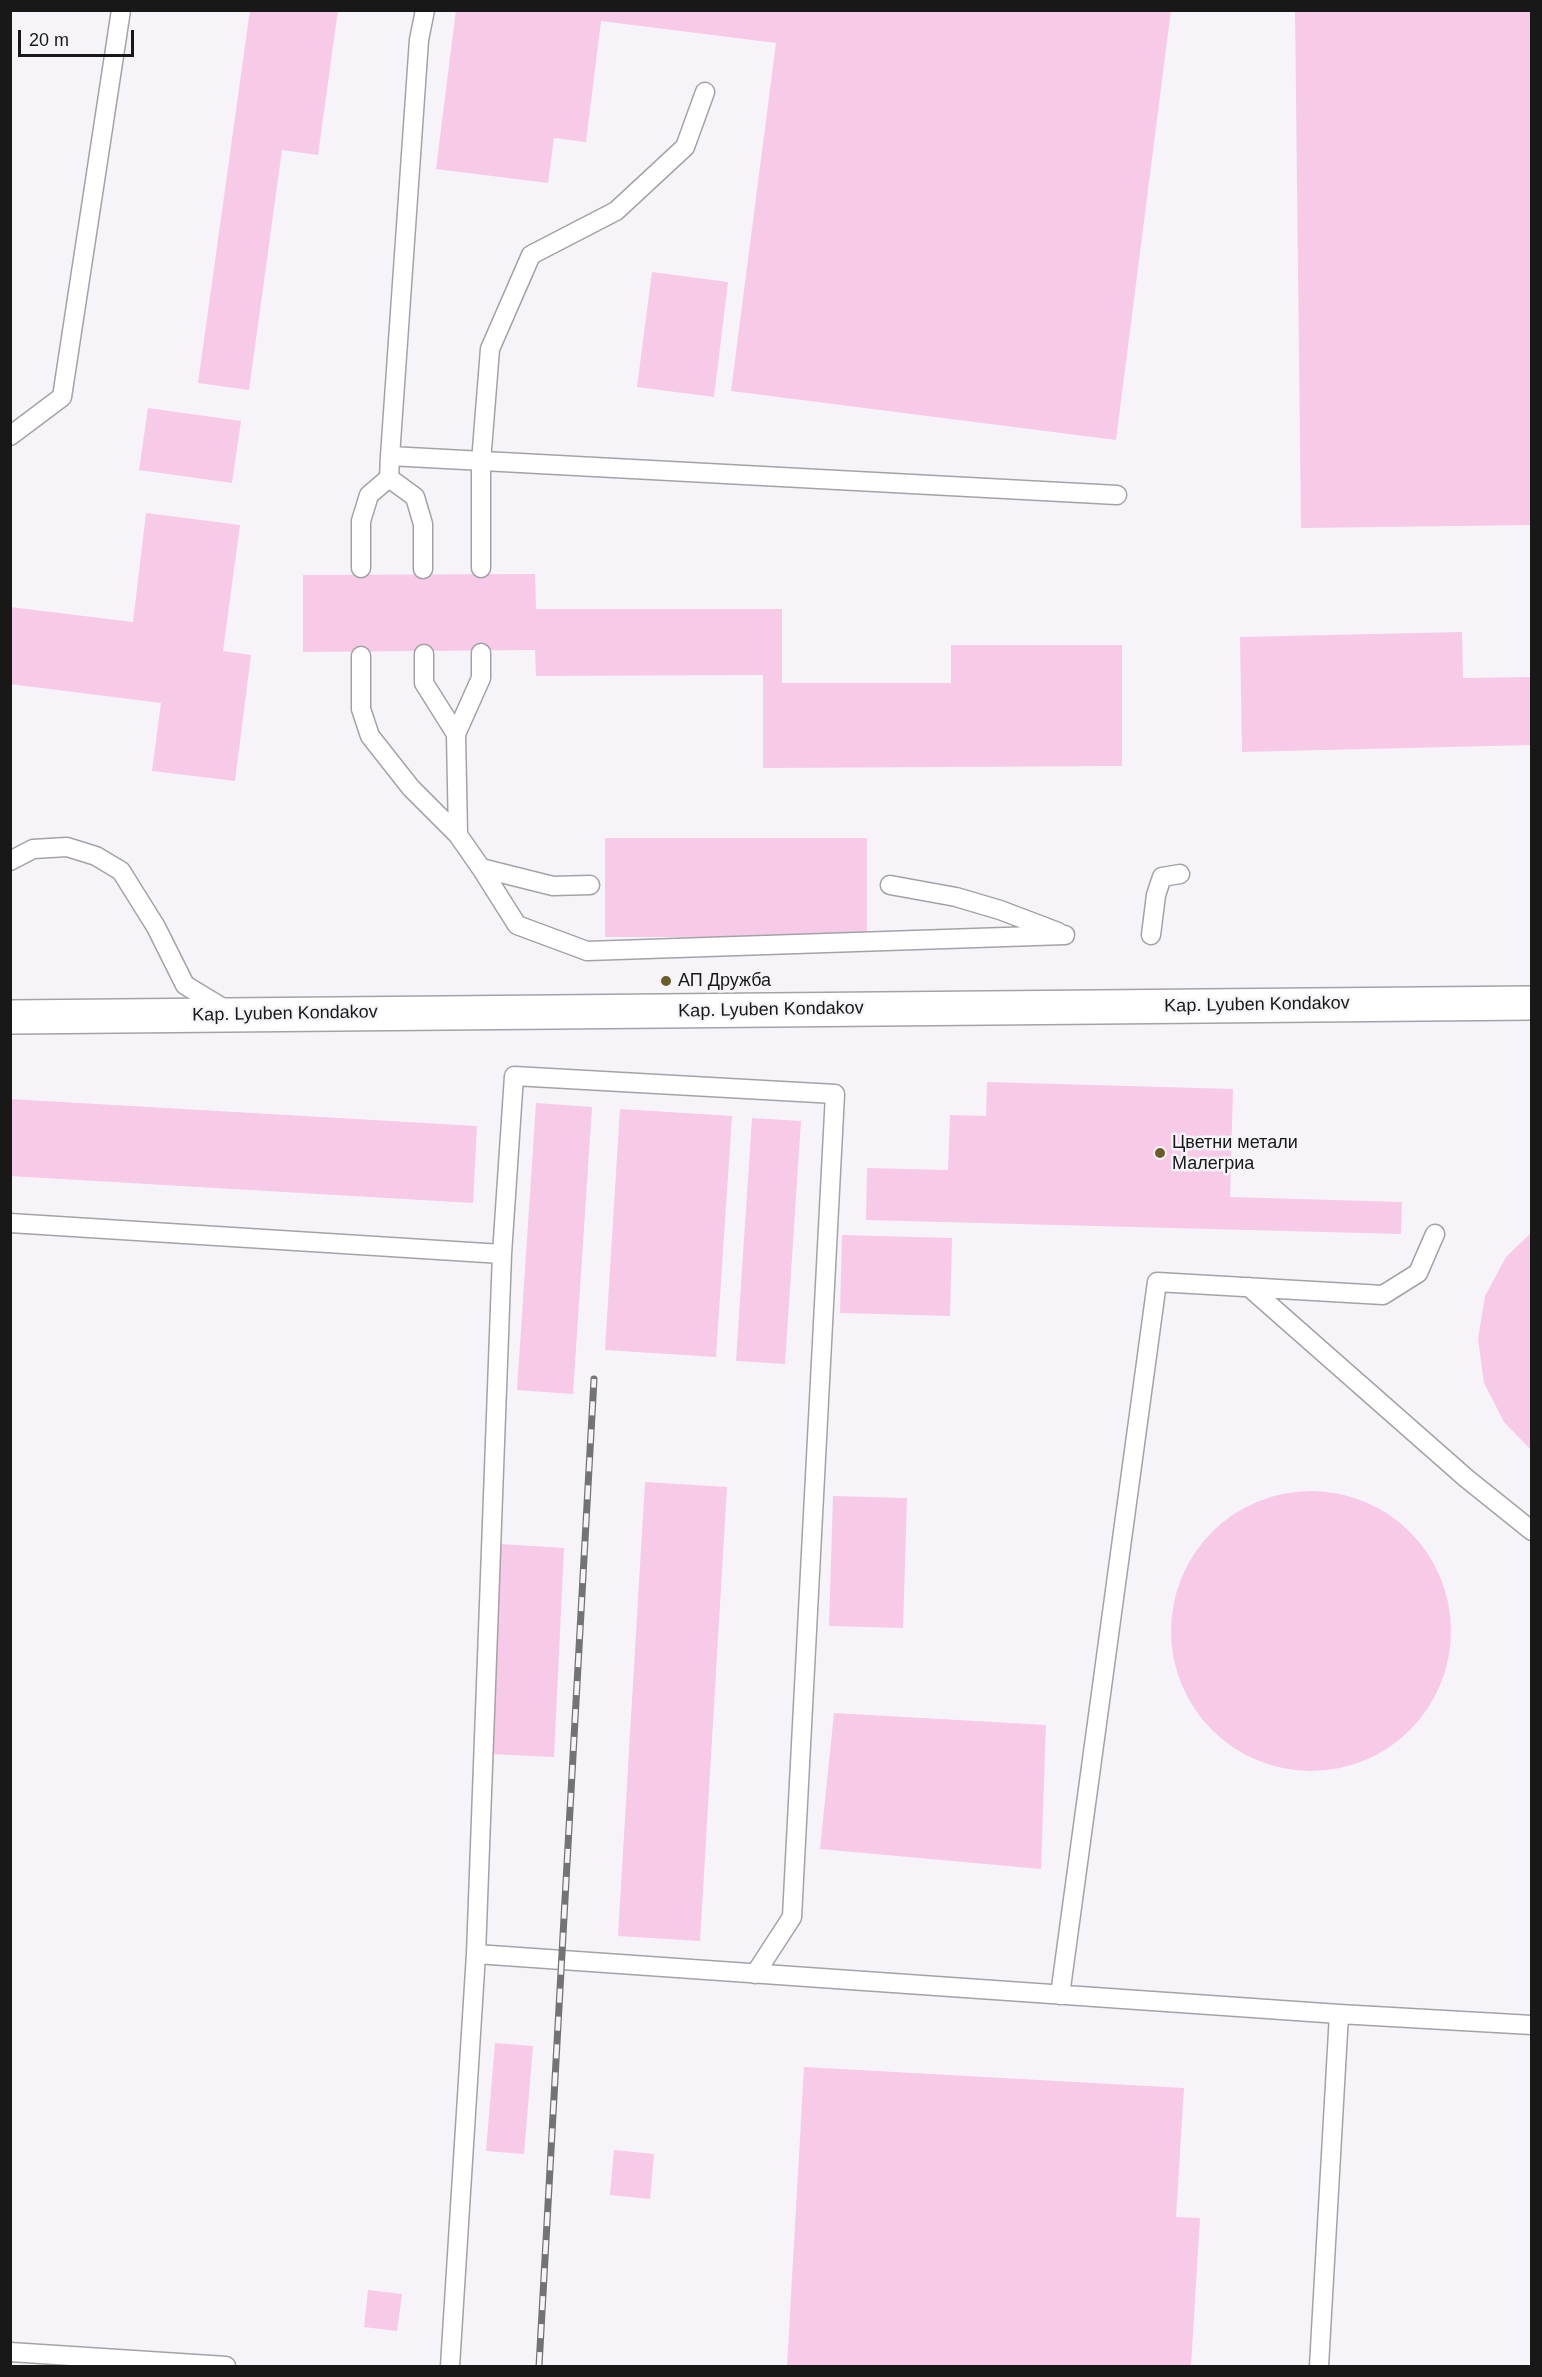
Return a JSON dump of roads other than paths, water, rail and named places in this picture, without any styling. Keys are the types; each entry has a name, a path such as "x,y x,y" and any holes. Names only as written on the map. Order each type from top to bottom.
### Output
{"street":[{"name":"Kap. Lyuben Kondakov","path":"10,1017 1532,1003"}],"lane":[{"path":"10,436 63,397 121,10"},
{"path":"361,568 361,521 369,495 389,478 419,40 425,10"},
{"path":"481,568 481,462 490,348 531,255 616,211 685,147 705,92"},
{"path":"390,456 1116,495"},
{"path":"389,478 415,497 423,524 423,569"},
{"path":"458,835 456,734 481,678 481,653"},
{"path":"424,654 424,683 456,734"},
{"path":"361,656 361,709 370,736 411,788 458,835 517,925 587,951 1065,935 1000,910 956,897 891,885"},
{"path":"10,861 33,849 67,847 96,856 121,872 156,927 185,985 234,1015"},
{"path":"481,868 553,885 590,885"},
{"path":"1150,935 1156,895 1162,877 1180,874"},
{"path":"450,2367 476,1954 502,1254 514,1076 834,1094 792,1917 755,1974"},
{"path":"10,1223 502,1254"},
{"path":"1060,1995 1157,1282 1383,1295 1418,1273 1435,1234"},
{"path":"1249,1287 1466,1478 1532,1532"},
{"path":"476,1954 1339,2014 1532,2025"},
{"path":"1319,2367 1339,2014"},
{"path":"10,2352 226,2367"}],"railway":[{"path":"539,2366 594,1379"}],"place":[{"name":"АП Дружба","path":"666,981"},
{"name":"Цветни метали Малегриа","path":"1160,1153"}]}
